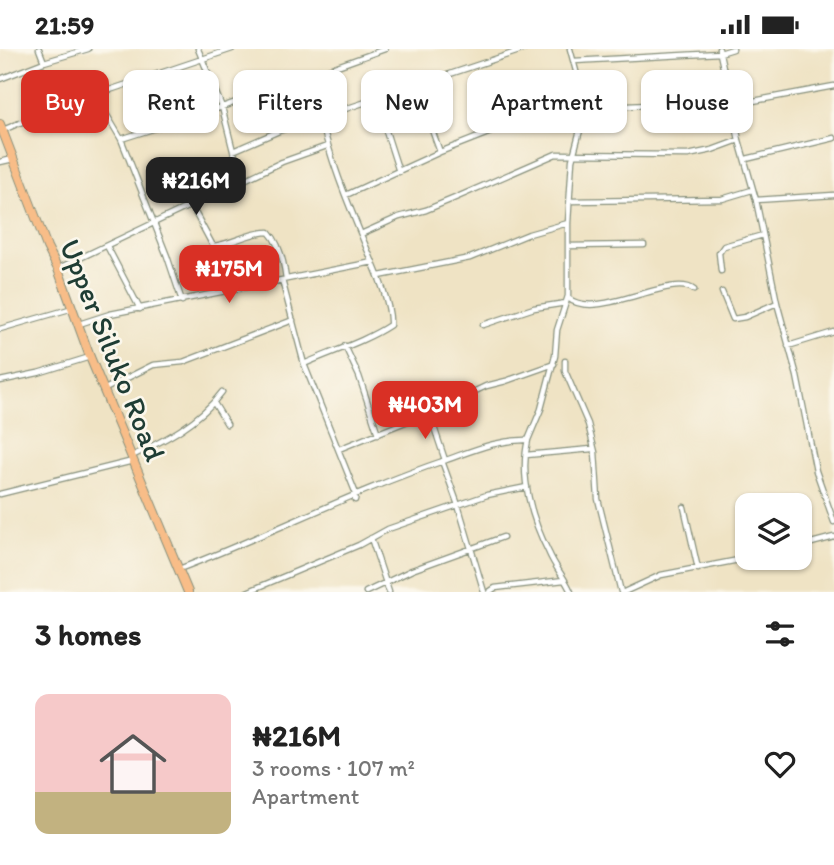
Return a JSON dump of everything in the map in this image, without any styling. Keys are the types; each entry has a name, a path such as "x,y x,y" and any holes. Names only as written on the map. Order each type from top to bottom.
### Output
{"main road":[{"name":"Upper Siluko Road","path":"1,127 47,247 58,268 103,390 187,592"}],"street":[{"path":"39,49 44,62"},
{"path":"0,79 88,49"},
{"path":"198,49 222,107 233,151 245,179"},
{"path":"109,90 232,49"},
{"path":"121,139 222,107 385,49"},
{"path":"453,73 525,49"},
{"path":"570,49 576,70"},
{"path":"574,61 733,49"},
{"path":"720,51 724,70"},
{"path":"753,100 834,86"},
{"path":"109,119 121,139 182,301"},
{"path":"1,127 21,120"},
{"path":"233,151 274,133"},
{"path":"304,364 360,342 390,325 392,316 324,133"},
{"path":"387,133 399,172"},
{"path":"433,133 440,152"},
{"path":"346,195 489,133"},
{"path":"571,592 540,533 527,487 526,455 528,440 541,409 554,363 557,330 567,301 570,276 568,223 573,152 579,133"},
{"path":"738,133 756,200 777,303 797,376 816,471 834,522"},
{"path":"746,159 834,138"},
{"path":"361,234 399,217 455,198 551,155 573,152 688,155 740,140"},
{"path":"58,268 245,179 294,157 327,146"},
{"path":"0,162 13,159"},
{"path":"570,201 722,199 752,190"},
{"path":"756,200 811,199 834,195"},
{"path":"191,205 214,246 228,244 257,232 269,232 274,238 284,263 284,280 304,364 339,449 355,497"},
{"path":"379,276 470,258 528,234 568,223"},
{"path":"720,271 719,253 724,246 763,235"},
{"path":"568,246 644,245"},
{"path":"107,246 140,309"},
{"path":"78,324 110,314 373,262"},
{"path":"483,325 534,308 567,301 588,304 622,300 677,285 688,285 694,290"},
{"path":"722,292 733,319 745,317 777,303"},
{"path":"0,329 72,308"},
{"path":"103,390 153,365 183,362 293,320"},
{"path":"788,347 834,332"},
{"path":"345,346 359,376 378,433"},
{"path":"0,381 38,373 90,356"},
{"path":"565,361 565,371 587,424 595,452 598,499 622,592 662,575 735,561"},
{"path":"339,449 486,386 554,363"},
{"path":"0,494 133,458 165,440 215,405 222,392"},
{"path":"429,412 487,592 495,587 564,580"},
{"path":"178,569 444,461 486,446 516,439 528,440"},
{"path":"526,455 592,449"},
{"path":"247,592 388,529 487,495 527,487"},
{"path":"684,507 698,569"},
{"path":"366,592 412,570 503,537"},
{"path":"812,543 834,537"},
{"path":"371,538 389,592"}]}
